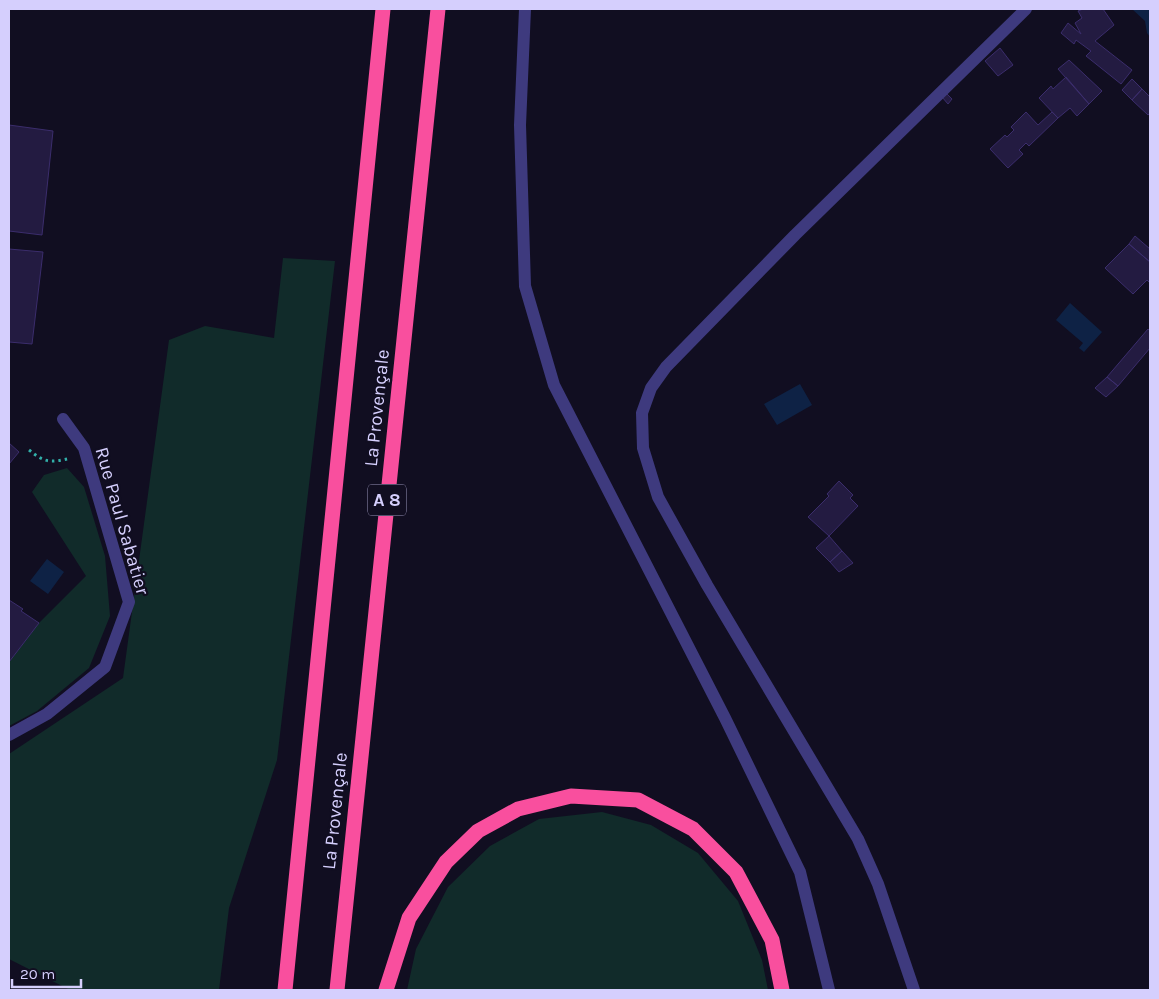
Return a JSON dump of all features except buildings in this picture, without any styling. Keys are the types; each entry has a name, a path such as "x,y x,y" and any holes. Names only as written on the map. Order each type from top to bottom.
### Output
{"highway":[{"name":"La Provençale","path":"285,990 384,9"},
{"name":"La Provençale","path":"337,990 438,9"},
{"path":"386,990 409,918 446,862 478,831 518,808 572,796 638,800 692,829 736,872 772,940 782,990"}],"street":[{"path":"525,9 520,125 525,286 554,385 725,718 800,872 829,990"},
{"path":"914,990 878,884 858,839 707,584 658,496 643,448 642,413 652,388 666,367 795,235 1026,9"},
{"name":"Rue Paul Sabatier","path":"9,735 47,714 104,667 129,602 84,448 62,419"}],"path":[{"path":"28,450 41,460 53,462 86,455"}],"green space":[{"path":"283,258 335,261 277,760 229,908 219,990 70,990 9,959 9,754 123,678 169,340 205,326 274,338"},
{"path":"67,468 84,487 105,556 110,616 89,668 37,711 9,726 9,662 39,623 86,576 32,492 44,475"},
{"path":"602,812 651,825 698,853 738,901 762,960 768,990 407,990 416,949 448,887 490,846 539,819"}],"water":[{"path":"1132,9 1150,9 1150,37 1147,33 1145,21"},
{"path":"1070,303 1102,332 1084,352 1079,348 1083,343 1056,320"},
{"path":"800,384 812,405 777,425 764,404"},
{"path":"47,559 64,572 48,594 30,581"}]}
